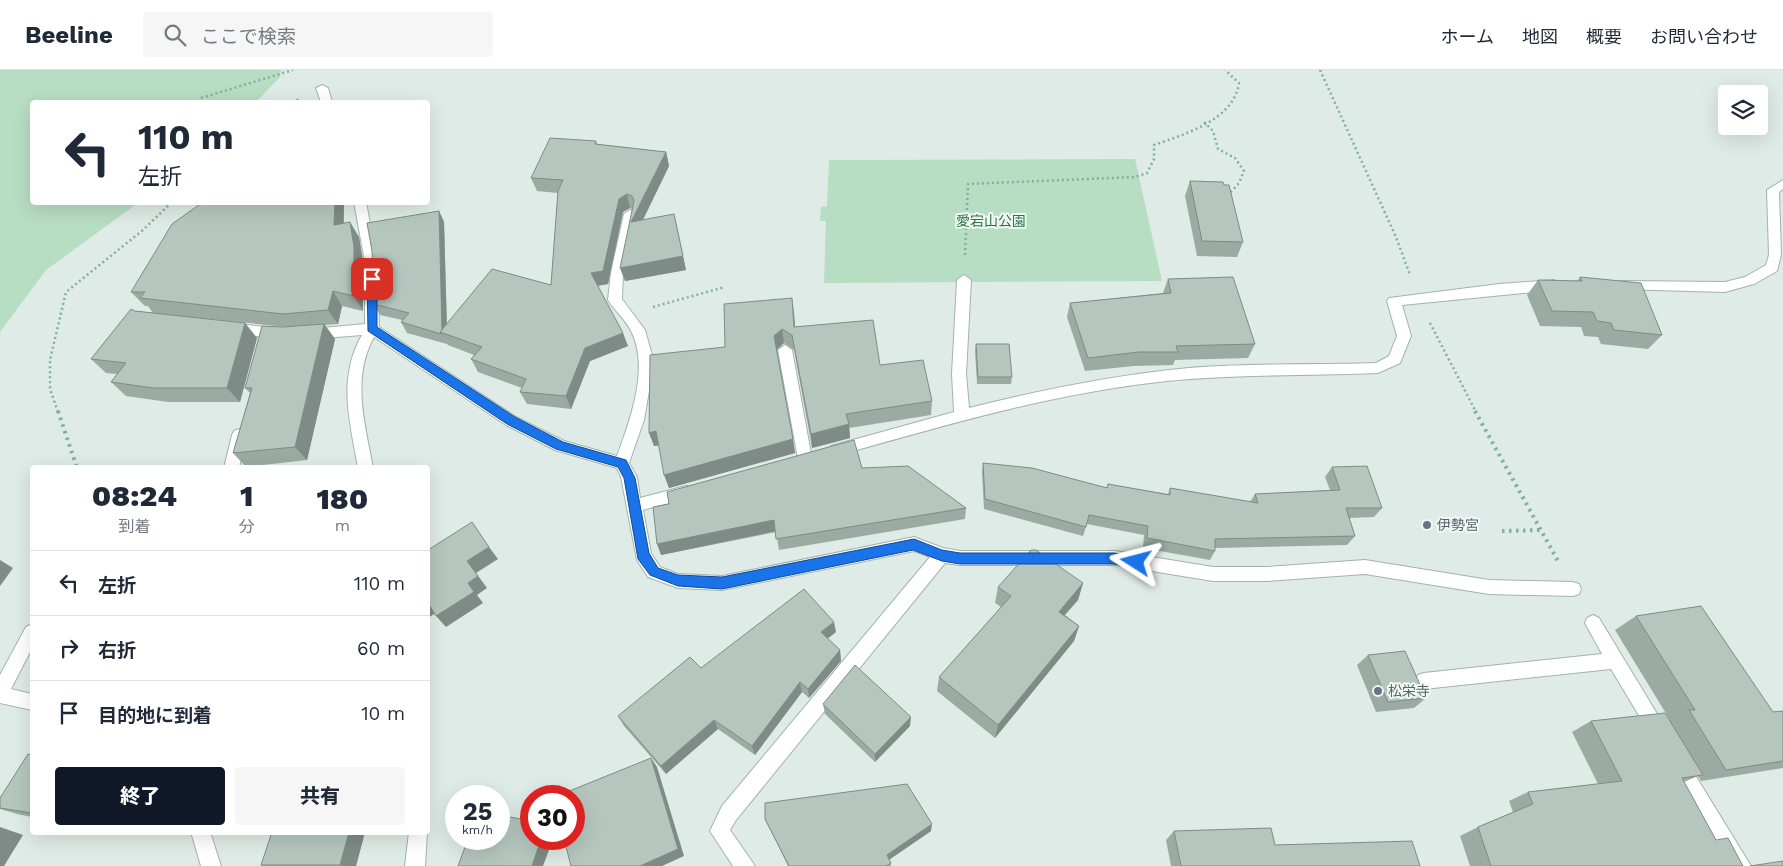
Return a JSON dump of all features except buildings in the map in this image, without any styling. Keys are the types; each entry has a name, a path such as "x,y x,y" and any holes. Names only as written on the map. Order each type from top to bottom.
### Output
{"street":[{"path":"322,88 326,100"},
{"path":"1605,286 1725,287 1749,281 1772,268 1775,255 1773,190 1783,184"},
{"path":"361,205 372,262 372,328 358,352 353,400 365,465"},
{"path":"630,214 617,272 615,300 638,330 647,362 637,420 622,463 629,478 643,555 654,572 678,581 722,583 914,544 942,555 960,558 1114,558 1213,574 1267,574 1365,567 1489,587 1573,588"},
{"path":"962,416 959,374 964,280"},
{"path":"786,350 810,457 962,416 1111,384 1166,376 1378,368 1395,359 1404,336 1394,301 1500,288 1566,285"},
{"path":"218,327 294,335 372,328 511,420 560,446 622,463"},
{"path":"262,350 268,332"},
{"path":"231,465 243,422"},
{"path":"634,506 701,488"},
{"path":"745,866 719,831 728,813 942,555"},
{"path":"1593,623 1741,866"},
{"path":"30,636 0,694 30,702"},
{"path":"1424,681 1615,661"},
{"path":"201,835 212,866"},
{"path":"415,866 418,835"}],"path":[{"path":"202,98 293,70"},
{"path":"964,280 968,184 1135,177 1147,173 1154,159 1154,145 1214,118 1230,106 1238,93 1240,83 1224,70"},
{"path":"1320,70 1396,237 1412,280"},
{"path":"1204,122 1213,131 1218,148 1235,158 1244,171 1239,183 1228,194"},
{"path":"76,465 50,389 50,360 66,292 143,230 169,205"},
{"path":"627,315 724,287"},
{"path":"1427,315 1455,375 1573,588"},
{"path":"1502,531 1541,530"}],"green space":[{"path":"0,70 281,70 280,77 258,100 30,100 30,205 135,205 46,270 0,332"},
{"name":"愛宕山公園","path":"1135,159 1162,281 824,283 826,221 820,221 821,207 827,206 829,160"}],"place":[{"name":"伊勢宮","path":"1427,525"},
{"name":"松栄寺","path":"1378,691"}],"route":[{"path":"372,279 372,328 511,420 560,446 622,463 629,478 643,555 654,572 678,581 722,583 815,562 914,544 942,555 960,558 1114,558 1136,562"}]}
